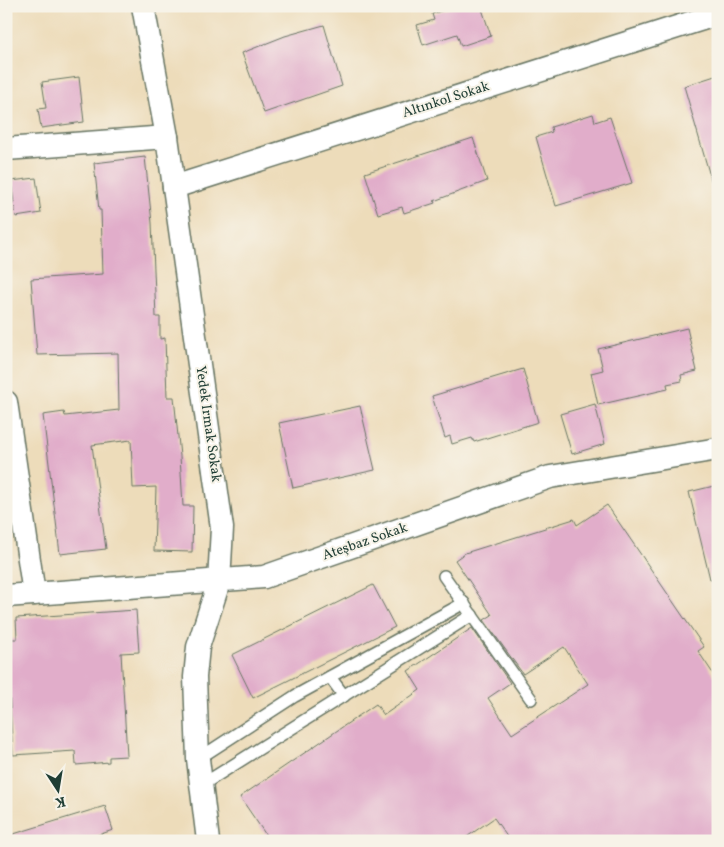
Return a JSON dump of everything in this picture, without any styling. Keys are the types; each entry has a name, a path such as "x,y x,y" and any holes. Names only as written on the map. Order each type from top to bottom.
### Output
{"street":[{"name":"Yedek Irmak Sokak","path":"142,6 167,137 222,528 219,582 198,647 194,677 200,786 208,841"},
{"name":"Altınkol Sokak","path":"174,187 718,14"},
{"path":"6,149 167,137"},
{"path":"6,402 34,594"},
{"name":"Ateşbaz Sokak","path":"6,596 219,582 264,577 550,477 718,449"}],"lane":[{"path":"444,576 531,699"},
{"path":"198,759 266,714 330,676 464,603"},
{"path":"200,786 472,615"},
{"path":"330,676 344,696"}],"building":[{"path":"456,6 481,6 491,36 461,46 457,34 423,45 417,25 434,20 432,14"},
{"path":"324,25 342,86 264,113 242,53 285,36"},
{"path":"718,75 718,182 712,183 684,86"},
{"path":"79,77 84,122 41,128 38,109 46,108 42,82"},
{"path":"593,114 595,122 610,117 632,183 556,206 536,137 552,132 551,127"},
{"path":"473,138 487,181 434,201 435,203 404,213 402,207 378,214 365,173"},
{"path":"145,157 152,223 156,317 160,317 160,339 165,338 167,397 174,397 183,506 193,506 192,552 154,551 156,487 133,488 131,440 92,445 106,549 60,554 43,415 64,412 65,416 119,410 118,353 37,355 31,279 103,274 101,210 99,210 94,163"},
{"path":"36,178 41,213 16,217 11,181"},
{"path":"687,328 697,371 681,375 682,381 667,384 668,389 598,405 591,373 603,370 598,349"},
{"path":"523,369 538,422 474,442 472,438 452,444 450,436 445,438 432,396"},
{"path":"595,404 605,444 572,454 560,414"},
{"path":"360,406 375,470 293,488 279,423"},
{"path":"718,485 718,578 710,579 689,492"},
{"path":"607,505 704,647 698,651 718,681 718,833 707,841 510,841 494,818 461,841 270,841 240,797 376,704 384,715 420,690 408,671 472,628 510,683 488,698 512,734 588,684 564,647 523,674 484,620 492,615 455,560 465,553 574,519 577,525"},
{"path":"373,585 395,627 253,698 232,655"},
{"path":"136,610 139,652 121,653 127,756 109,757 109,762 76,765 75,751 13,755 6,639 17,639 16,618"},
{"path":"105,806 113,830 80,841 7,841 7,836"}]}
